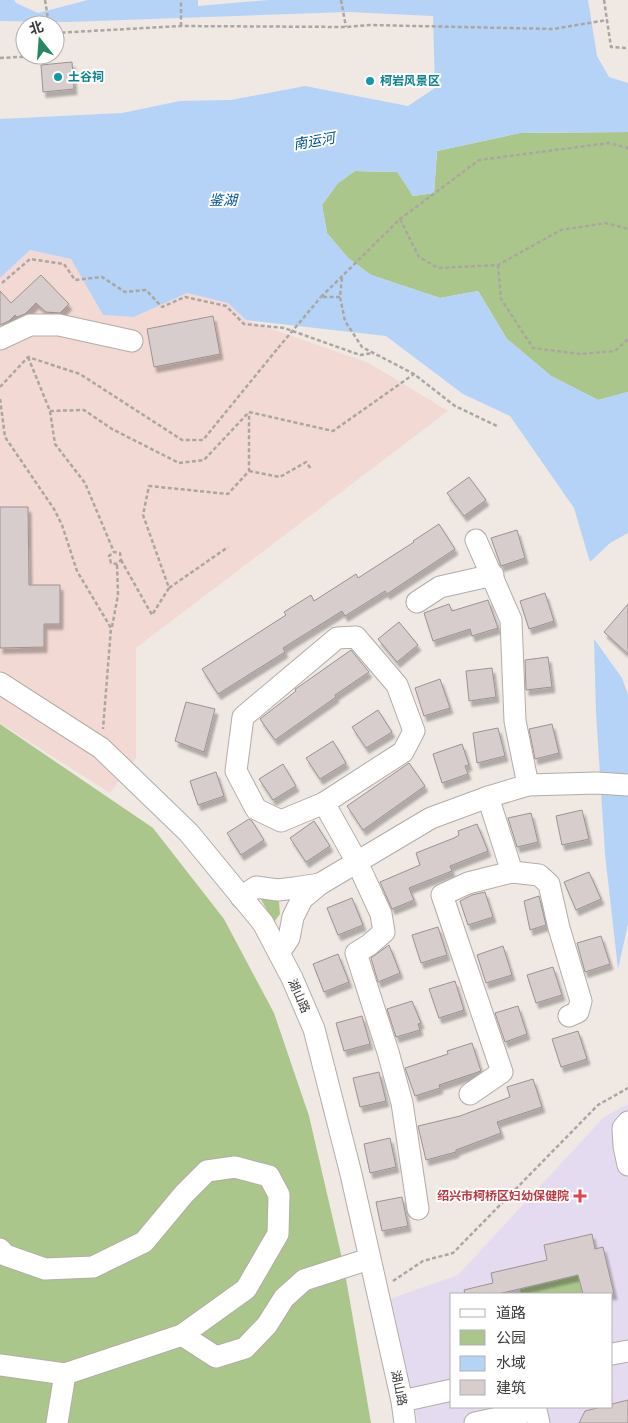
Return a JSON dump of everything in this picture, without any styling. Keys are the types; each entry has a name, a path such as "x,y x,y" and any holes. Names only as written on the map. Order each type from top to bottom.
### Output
{"street":[{"path":"0,339 30,325 59,325 132,341"},
{"path":"476,540 511,620 515,721 528,785"},
{"path":"417,602 440,587 492,575"},
{"path":"356,637 396,685 414,731 403,752 324,803 281,821 256,809 236,771 242,717 337,638 356,637"},
{"name":"湖山路","path":"0,683 101,748 188,833 263,923 292,978 314,1029 370,1259 402,1401 405,1423"},
{"path":"279,953 289,938 293,917 302,899 320,884 430,818 528,785 597,783 628,786"},
{"path":"488,797 512,872"},
{"path":"324,803 357,862 381,914 384,932 356,953 388,1052 402,1103 418,1209"},
{"path":"470,1094 502,1072 442,895 468,882 512,872 539,875 549,884 559,928 581,1001 578,1012 568,1016"},
{"path":"242,897 256,886 278,890 320,884"},
{"path":"628,1122 623,1128 628,1166"},
{"path":"0,1249 5,1255 45,1268 93,1267 144,1242 184,1194 207,1171 235,1167 270,1176 279,1195 278,1234 246,1289 182,1335 65,1374 0,1365"},
{"path":"182,1335 216,1357 245,1348 267,1325 284,1298 304,1280 370,1259"},
{"path":"613,1354 628,1351"},
{"path":"57,1423 65,1374"},
{"path":"402,1401 450,1390"},
{"path":"487,1422 536,1410 539,1423"}],"path":[{"path":"45,0 48,15"},
{"path":"181,0 181,26"},
{"path":"341,0 346,27"},
{"path":"604,0 611,47 628,48"},
{"path":"65,32 181,26 346,27 369,25 552,29 607,20"},
{"path":"0,58 15,57"},
{"path":"28,357 80,374 182,440 203,440 321,297 357,260 400,219 480,160 609,143 628,148"},
{"path":"400,219 419,257 438,268 498,265 560,230 606,223 628,229"},
{"path":"2,283 30,259 64,264 75,280 102,277 125,292 146,290 162,307 185,297 226,306 244,324 284,328 360,355 374,353"},
{"path":"498,265 501,299 533,348 580,354 615,351 628,339"},
{"path":"342,276 340,297 345,321 362,347 414,374 455,406 497,426"},
{"path":"321,297 340,297"},
{"path":"0,387 28,357"},
{"path":"28,357 50,411 55,444 84,483 114,552"},
{"path":"249,412 333,431 414,374"},
{"path":"0,400 5,436 54,509 62,525 77,571 111,628"},
{"path":"50,411 84,410 112,429 179,464 204,460 249,412"},
{"path":"169,588 143,516 149,486 228,494 249,471 249,412"},
{"path":"249,471 280,477 306,462 311,469"},
{"path":"117,564 111,563 109,556 114,552 120,553 121,560 152,615 169,588 228,547"},
{"path":"101,748 111,628 118,594 117,564 121,560"},
{"path":"377,1292 423,1261 453,1253 598,1105 628,1088"}],"shaded area":[{"path":"30,250 71,259 103,315 134,317 187,293 228,303 246,320 369,363 448,411 136,648 136,758 110,793 0,723 0,278"},
{"name":"绍兴市柯桥区妇幼保健院","path":"628,1104 628,1423 418,1423 390,1299 458,1275 604,1117"}],"green space":[{"path":"628,132 628,392 598,400 551,376 507,339 478,291 440,298 371,275 348,258 327,233 322,205 338,183 355,171 398,172 413,196 434,193 437,151 520,133"},
{"path":"0,724 153,828 224,919 274,1013 309,1116 344,1267 371,1423 0,1423"},
{"path":"269,893 279,902 280,914 274,922 259,896"},
{"path":"578,1275 583,1293 521,1293 520,1289"}],"water":[{"name":"鉴湖","path":"0,0 14,0 16,3 38,13 88,0 198,0 198,6 269,0 588,0 597,56 609,77 628,83 628,132 520,133 437,151 434,193 413,196 397,172 355,171 338,183 322,205 327,233 348,258 371,275 440,298 478,291 507,339 551,376 598,400 628,392 628,533 610,543 590,562 574,508 510,416 463,394 386,336 246,320 228,303 187,293 134,317 103,315 71,259 30,250 0,278 0,119 122,113 180,101 231,100 305,86 408,106 435,88 433,16 348,12 68,22 65,22 65,15 15,15 15,21 0,21"},
{"path":"594,639 622,678 628,695 628,924 618,969 605,854 596,712"}],"building":[{"name":"土谷祠","path":"72,62 74,89 43,92 41,65 65,65 65,63"},
{"path":"41,275 69,304 60,313 46,312 36,303 25,314 17,317 15,315 9,321 0,325 0,291 11,303"},
{"path":"213,316 220,354 154,367 147,329"},
{"path":"469,477 486,500 464,516 447,493"},
{"path":"0,507 28,507 29,585 60,585 60,624 44,624 44,647 0,648"},
{"path":"439,524 455,549 387,594 385,591 345,616 342,611 283,648 285,652 218,694 202,669 286,615 284,612 311,595 314,601 356,574 358,578"},
{"path":"517,530 525,558 501,566 491,538"},
{"path":"545,593 554,621 529,629 520,601"},
{"path":"488,600 498,628 472,636 470,629 433,641 424,613 449,604 452,611"},
{"path":"628,604 628,654 604,632"},
{"path":"399,622 418,645 397,662 378,639"},
{"path":"351,650 369,672 275,740 260,719 296,691 295,689"},
{"path":"548,657 552,687 526,690 525,660"},
{"path":"492,668 496,697 469,701 466,671"},
{"path":"440,679 450,708 424,716 415,688"},
{"path":"186,702 215,709 204,752 175,741"},
{"path":"378,710 392,732 366,748 352,727"},
{"path":"552,724 559,753 535,759 529,729"},
{"path":"498,728 505,756 477,763 473,733"},
{"path":"333,741 346,763 320,779 306,758"},
{"path":"462,744 469,765 465,766 468,774 442,783 433,754"},
{"path":"409,763 425,786 363,830 347,806"},
{"path":"283,764 296,786 273,800 259,779"},
{"path":"216,772 224,796 198,805 190,781"},
{"path":"582,810 589,839 562,845 556,816"},
{"path":"531,813 538,842 517,847 508,818"},
{"path":"249,819 264,840 241,855 227,833"},
{"path":"314,821 330,846 306,862 290,838"},
{"path":"477,824 488,851 450,866 452,871 409,888 414,900 392,909 380,882 420,865 416,853 454,838 459,835 458,831"},
{"path":"589,872 601,899 576,910 564,882"},
{"path":"485,892 493,917 468,925 460,901 472,895"},
{"path":"539,896 546,925 530,930 524,901"},
{"path":"352,898 363,925 338,935 327,908"},
{"path":"438,927 447,955 421,963 412,935"},
{"path":"601,936 610,964 585,972 577,943"},
{"path":"389,945 400,973 378,982 371,958"},
{"path":"503,946 512,975 486,983 477,955"},
{"path":"338,954 349,982 324,992 313,964"},
{"path":"553,967 562,995 536,1003 527,975"},
{"path":"455,981 464,1010 439,1018 429,989"},
{"path":"412,1001 421,1023 418,1024 420,1030 396,1037 387,1009"},
{"path":"518,1006 527,1034 505,1042 495,1013"},
{"path":"362,1016 370,1044 344,1051 336,1023"},
{"path":"578,1031 587,1059 561,1067 552,1039"},
{"path":"472,1043 481,1071 439,1085 440,1088 415,1096 405,1068 448,1054 447,1051"},
{"path":"379,1072 386,1101 360,1107 353,1078"},
{"path":"533,1079 542,1107 497,1122 501,1133 456,1150 456,1152 426,1160 418,1126 460,1116 510,1097 507,1087"},
{"path":"390,1138 396,1167 370,1173 364,1144"},
{"path":"402,1197 408,1226 382,1231 376,1202"},
{"path":"592,1234 595,1249 603,1247 614,1294 583,1293 578,1275 502,1293 465,1293 464,1290 493,1283 491,1273 547,1260 544,1245"},
{"path":"628,1400 628,1423 579,1423 585,1411 597,1408 613,1408 613,1404"}],"place":[{"name":"土谷祠","path":"58,77"},
{"name":"柯岩风景区","path":"370,81"},
{"name":"绍兴市柯桥区妇幼保健院","path":"580,1196"}],"water label":[{"name":"南运河","path":"314,141"}]}
